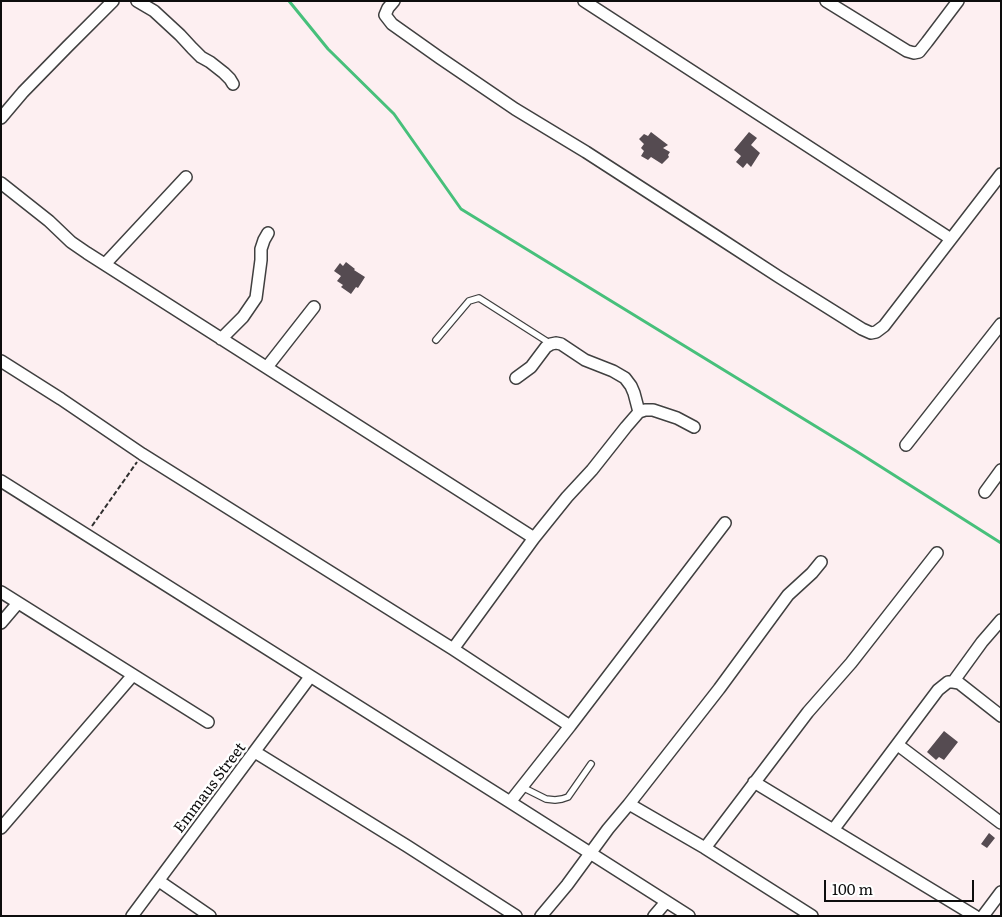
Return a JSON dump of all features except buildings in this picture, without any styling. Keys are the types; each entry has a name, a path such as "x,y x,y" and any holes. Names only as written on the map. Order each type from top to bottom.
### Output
{"street":[{"path":"1,118 23,92 113,1"},
{"path":"137,1 154,12 201,57 224,73 233,84"},
{"path":"394,1 388,8 386,15 392,24 484,89 586,152 779,277 871,333 884,326 1001,174"},
{"path":"584,1 951,239"},
{"path":"826,1 907,51 914,53 919,52 958,1"},
{"path":"104,264 186,177"},
{"path":"1,183 50,221 71,242 104,264 534,538"},
{"path":"222,339 243,317 256,298 262,249 268,233"},
{"path":"266,367 314,307"},
{"path":"906,445 1001,324"},
{"path":"516,378 531,368 546,347 556,342 585,360 620,374 625,378 631,386 640,412"},
{"path":"1,361 142,454 453,649 570,726"},
{"path":"453,649 534,538 640,412 654,410 677,418 694,427"},
{"path":"985,492 1001,470"},
{"path":"1,481 688,916"},
{"path":"510,802 725,523"},
{"path":"705,848 808,712 851,663 937,554"},
{"path":"541,916 719,689 788,596 821,562"},
{"path":"1,592 208,722"},
{"path":"1,623 18,602"},
{"path":"953,682 982,642 1001,620"},
{"path":"1,828 133,675"},
{"name":"Emmaus Street","path":"132,916 310,677"},
{"path":"833,830 938,690 948,682 964,686 1001,716"},
{"path":"898,745 1001,824"},
{"path":"255,752 516,916"},
{"path":"754,782 975,916"},
{"path":"629,804 705,848 812,916"},
{"path":"159,881 210,916"},
{"path":"983,916 1001,892"},
{"path":"654,916 666,902"}],"lane":[{"path":"436,340 469,301 478,298 551,344"},
{"path":"522,787 546,799 562,799 568,796 590,764"}],"path":[{"path":"86,535 142,454"}],"waterway":[{"path":"289,1 328,49 394,114 461,209 856,451 1001,543"}]}
